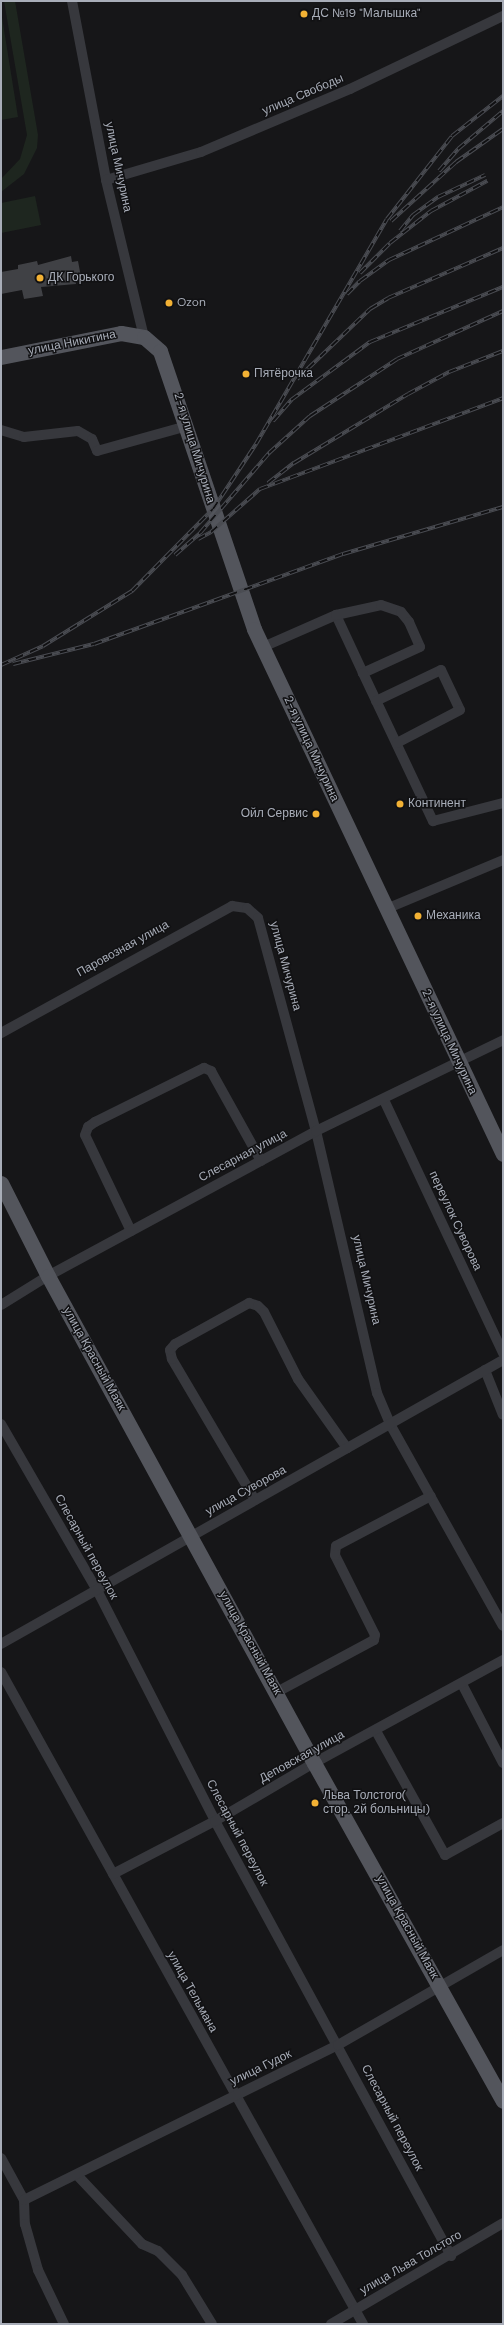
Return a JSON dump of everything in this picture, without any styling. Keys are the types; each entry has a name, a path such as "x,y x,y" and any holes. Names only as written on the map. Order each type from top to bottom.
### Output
{"main road":[{"name":"улица Никитина","path":"1,357 121,333 144,337"},
{"name":"2-я улица Мичурина","path":"144,337 156,345 163,356 243,600 263,647 458,1064 503,1154"},
{"name":"улица Красный Маяк","path":"1,1183 48,1276 192,1536 314,1763 503,2101"}],"street":[{"name":"улица Мичурина","path":"72,1 106,180 144,337"},
{"name":"улица Свободы","path":"106,180 208,149 350,89 503,16"},
{"path":"1,430 24,437 78,431 92,439 97,451 187,426"},
{"path":"263,647 336,615 381,605 401,612 409,622 420,647 363,673"},
{"path":"336,615 433,821 503,803"},
{"path":"376,701 441,670 460,710 397,743"},
{"path":"386,909 503,860"},
{"name":"Паровозная улица","path":"1,1032 232,906 247,908 258,918"},
{"name":"улица Мичурина","path":"258,918 316,1131 377,1393 390,1424 503,1626"},
{"name":"Слесарная улица","path":"1,1305 48,1276 316,1131 458,1064 503,1040"},
{"path":"131,1231 85,1135 88,1127 95,1122 204,1068 211,1071 261,1161"},
{"name":"переулок Суворова","path":"384,1100 503,1353"},
{"path":"256,1500 172,1359 170,1350 175,1344 249,1303 258,1306 264,1312 298,1379 347,1448"},
{"name":"улица Суворова","path":"1,1644 98,1592 192,1536 503,1360"},
{"path":"485,1370 503,1415"},
{"name":"Слесарный переулок","path":"1,1424 98,1592 215,1821 338,2045 450,2256"},
{"path":"277,1692 374,1640 375,1635 335,1555 336,1546 430,1496"},
{"name":"Деповская улица","path":"113,1874 215,1821 314,1763 376,1731 503,1660"},
{"name":"улица Тельмана","path":"1,1672 234,2095 363,2324"},
{"path":"462,1684 503,1763"},
{"path":"376,1731 445,1855 503,1823"},
{"name":"улица Гудок","path":"24,2200 338,2045 503,1950"},
{"path":"1,2158 24,2200 25,2224 38,2270 64,2324"},
{"path":"77,2175 142,2244 158,2251 182,2275 212,2324"},
{"name":"улица Льва Толстого","path":"331,2324 450,2256 503,2223"}],"shaded area":[{"path":"4,1 15,1 38,135 37,148 24,174 1,192 1,179 20,159 27,135"},
{"path":"1,11 18,117 1,120"},
{"path":"35,196 41,225 1,233 1,203"}],"building":[{"name":"ДК Горького","path":"71,256 72,262 78,261 81,277 75,278 76,284 41,287 43,296 24,299 22,290 1,294 1,272 18,269 18,265 37,261 38,265"}],"railway":[{"path":"1,665 43,646 132,591 213,509 256,444 387,219 452,136 503,96"},
{"path":"439,171 458,149 503,111"},
{"path":"391,221 456,162 503,129"},
{"path":"400,231 413,215 438,197 485,175"},
{"path":"360,273 390,243 431,211 487,181"},
{"path":"347,294 360,281 389,260 503,207"},
{"path":"297,379 370,309 388,298 503,248"},
{"path":"273,421 291,400 370,342 503,287"},
{"path":"175,555 200,533 269,453 310,416 397,359 503,311"},
{"path":"268,483 294,463 408,394 449,372 503,351"},
{"path":"198,539 211,532 260,489 503,398"},
{"path":"13,664 94,644 343,554 503,507"}],"place":[{"name":"ДС №19 \"Малышка\"","path":"304,14"},
{"name":"ДК Горького","path":"40,278"},
{"name":"Ozon","path":"169,303"},
{"name":"Пятёрочка","path":"246,374"},
{"name":"Континент","path":"400,804"},
{"name":"Ойл Сервис","path":"316,814"},
{"name":"Механика","path":"418,916"},
{"name":"Льва Толстого( стор. 2й больницы)","path":"315,1803"}]}
